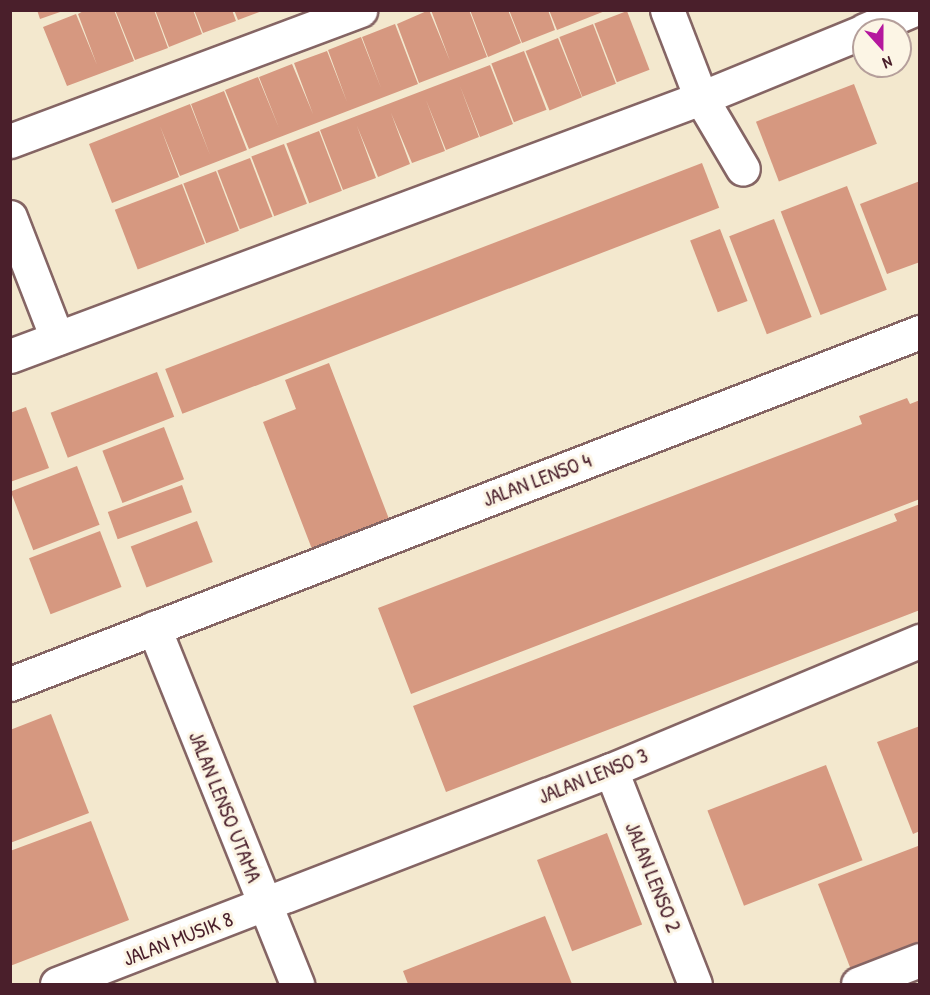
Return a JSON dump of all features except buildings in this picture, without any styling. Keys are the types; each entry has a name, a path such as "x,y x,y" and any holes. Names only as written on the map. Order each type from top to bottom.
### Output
{"street":[{"path":"10,141 360,10"},
{"path":"667,10 701,98 743,169"},
{"path":"893,18 912,10"},
{"path":"10,356 701,98 852,35"},
{"path":"10,217 57,338"},
{"name":"JALAN LENSO 4","path":"10,684 920,332"},
{"name":"JALAN LENSO UTAMA","path":"154,628 297,984"},
{"name":"JALAN LENSO 3","path":"265,906 611,770 920,641"},
{"name":"JALAN LENSO 2","path":"611,770 695,984"},
{"name":"JALAN MUSIK 8","path":"57,984 265,906"},
{"path":"858,984 920,960"}]}
